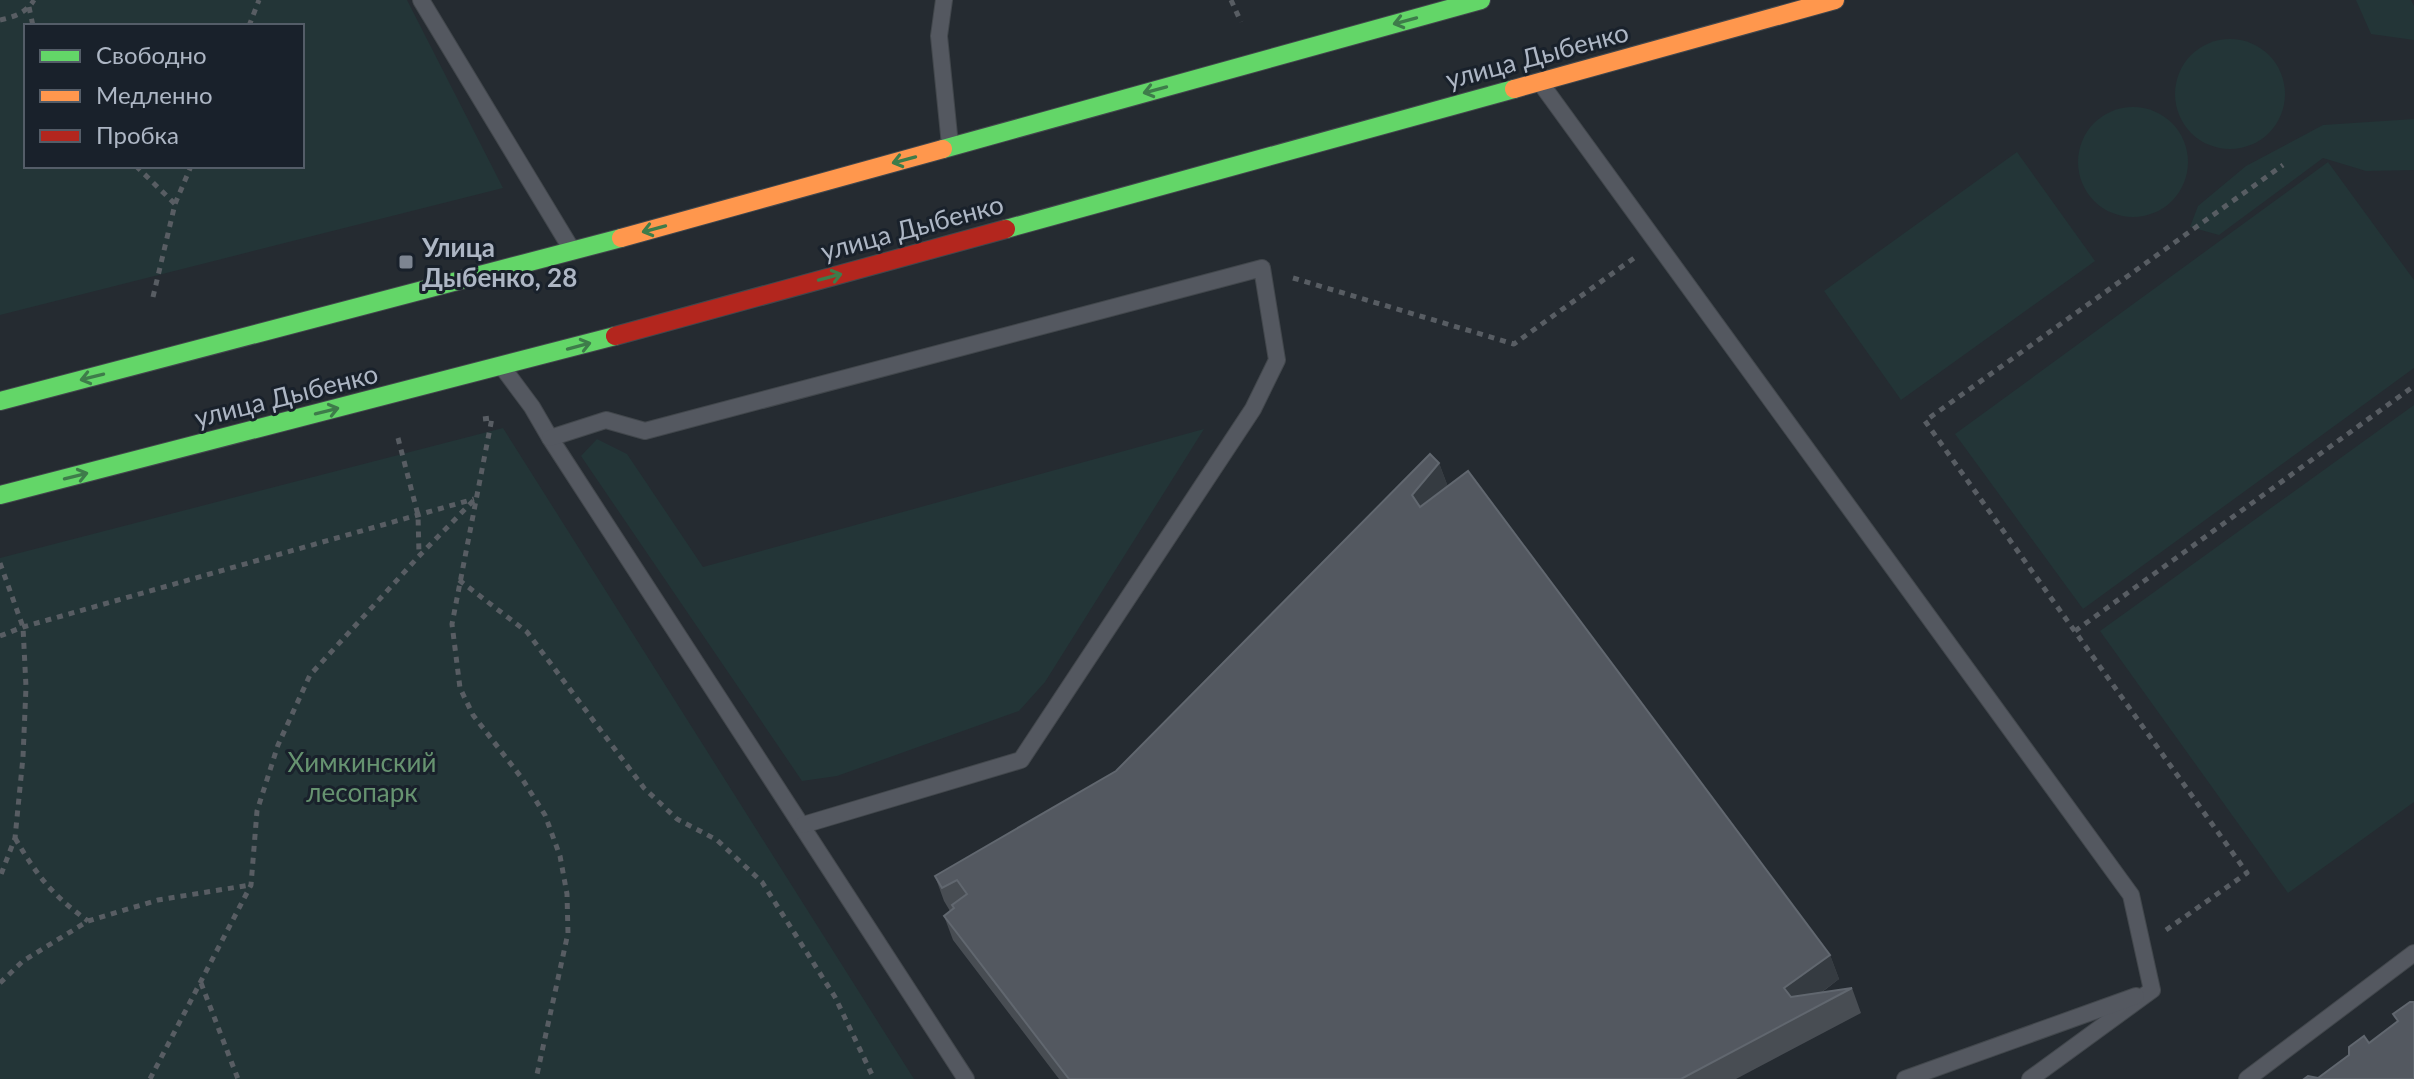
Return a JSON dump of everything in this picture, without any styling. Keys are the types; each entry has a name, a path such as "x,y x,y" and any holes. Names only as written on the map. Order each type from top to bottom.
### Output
{"main road":[{"path":"0,401 573,251 1481,0"},
{"name":"улица Дыбенко","path":"0,495 502,366 1835,0"}],"lane":[{"path":"421,0 573,251"},
{"path":"944,0 939,36 950,147"},
{"path":"1540,82 2131,895 2152,990"},
{"path":"550,438 606,420 645,431 1262,268 1277,360 1253,409 1021,760 803,825"},
{"path":"502,366 532,407 966,1079"},
{"path":"2247,1079 2414,953"},
{"path":"1905,1079 2152,990"},
{"path":"2030,1079 2152,990"}],"path":[{"path":"0,20 16,17 34,0"},
{"path":"250,24 259,0"},
{"path":"1231,0 1244,30"},
{"path":"29,7 33,24"},
{"path":"2143,947 2247,873 1925,421 2283,165"},
{"path":"138,168 175,204"},
{"path":"153,297 175,204 190,168"},
{"path":"1262,268 1514,344 1656,242"},
{"path":"2075,631 2414,386"},
{"path":"492,418 452,624 460,688 473,715 521,777 545,815 560,856 567,894 568,933 536,1079"},
{"path":"395,429 418,515 420,555"},
{"path":"0,636 475,499"},
{"path":"150,1079 251,885 257,811 278,745 310,675 475,499"},
{"path":"0,563 23,627 26,687 15,838 0,877"},
{"path":"459,580 527,632 644,788 677,819 717,840 762,882 835,997 874,1079"},
{"path":"15,838 37,877 60,901 88,921"},
{"path":"0,983 23,961 88,921 158,900 251,885"},
{"path":"201,981 238,1079"}],"green space":[{"path":"0,0 407,0 503,188 0,315"},
{"path":"2356,0 2411,0 2414,6 2414,40 2371,34"},
{"path":"2230,39 2251,44 2269,55 2280,73 2285,94 2280,115 2269,133 2251,144 2230,149 2209,144 2191,133 2180,115 2175,94 2180,73 2191,55 2209,44"},
{"path":"2133,107 2154,112 2172,123 2183,141 2188,162 2183,183 2172,201 2154,212 2133,217 2112,212 2094,201 2083,183 2078,162 2083,141 2094,123 2112,112"},
{"path":"2414,119 2414,170 2366,171 2323,158 2219,235 2190,227 2198,206 2246,166 2323,125"},
{"path":"2017,152 2095,261 1901,400 1824,291"},
{"path":"2328,162 2414,280 2414,368 2083,609 1955,434"},
{"path":"2414,405 2414,802 2288,893 2100,631"},
{"name":"Химкинский лесопарк","path":"503,428 914,1079 0,1079 0,558"},
{"path":"1204,429 1045,682 1019,711 837,776 802,781 581,456 597,439 627,454 703,567"}],"building":[{"path":"1430,454 1439,463 1412,495 1420,507 1468,471 1830,955 1784,988 1791,997 1852,988 1681,1079 1069,1079 944,916 954,908 952,905 967,894 957,880 942,888 935,876 1116,771"},
{"path":"2414,1002 2414,1079 2304,1079 2308,1076 2318,1078 2349,1055 2349,1047 2364,1036 2369,1043 2398,1021 2393,1014"}],"traffic: fast":[{"path":"943,149 1481,0"},
{"path":"1006,229 1514,89"},
{"path":"0,401 621,238"},
{"path":"0,495 615,336"}],"traffic: slow":[{"path":"1514,89 1835,0"},
{"path":"621,238 943,149"}],"traffic: jam":[{"path":"615,336 1006,229"}],"place":[{"name":"Улица Дыбенко, 28","path":"406,262"}]}
